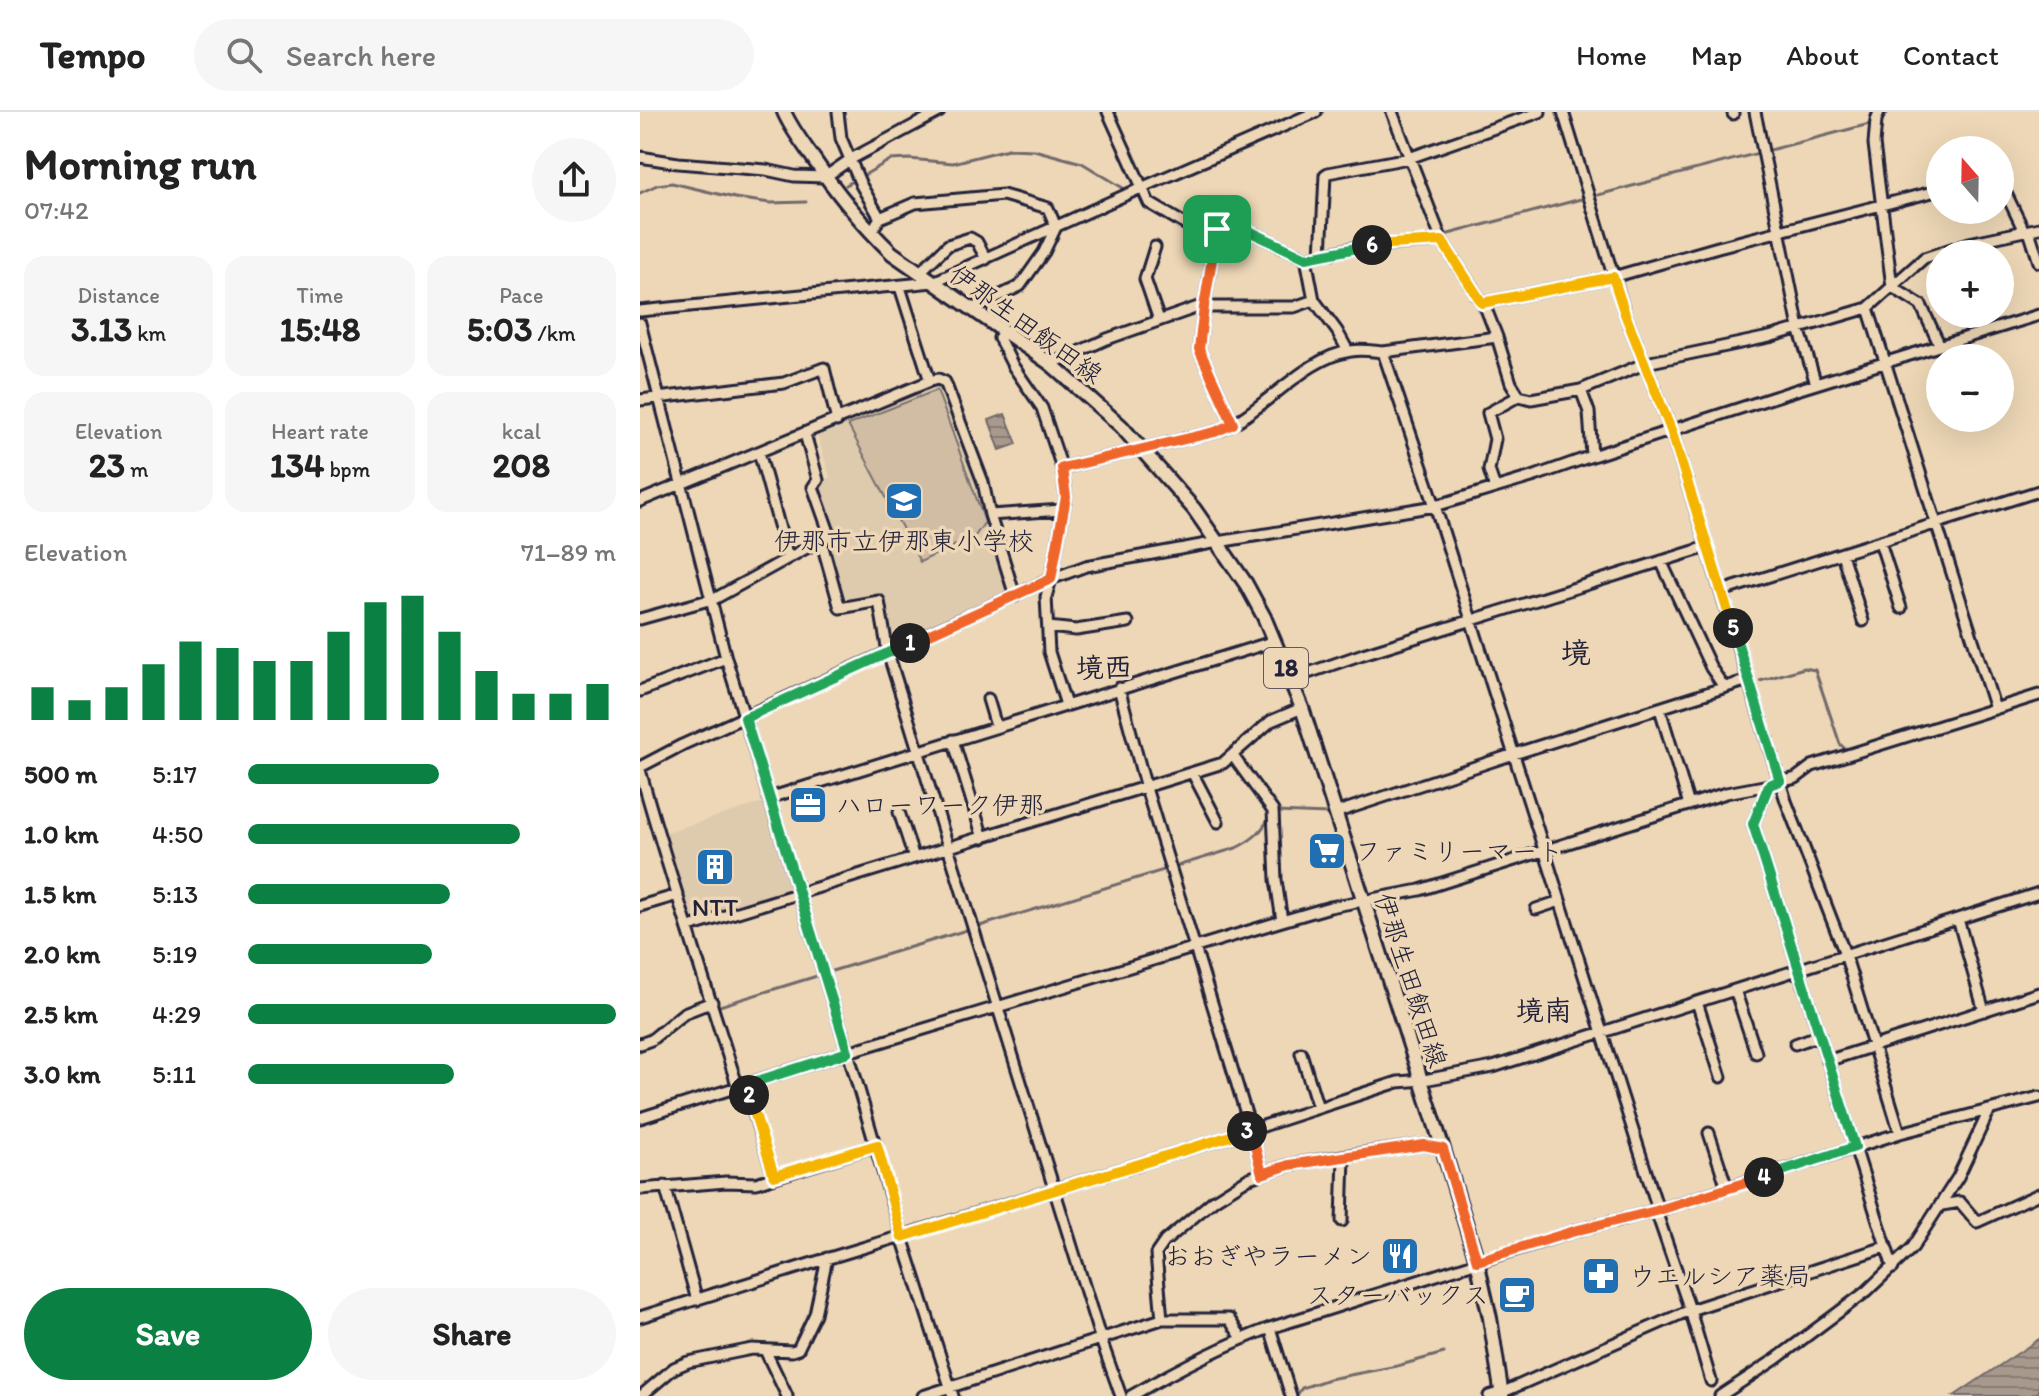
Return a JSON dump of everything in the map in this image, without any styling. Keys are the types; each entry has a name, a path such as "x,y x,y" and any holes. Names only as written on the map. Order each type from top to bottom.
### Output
{"main road":[{"name":"伊那生田飯田線","path":"784,112 825,177 892,253 1051,364 1142,448 1194,509 1252,595 1275,641 1302,708 1443,1149 1477,1261 1490,1318 1497,1395"}],"street":[{"path":"838,112 841,138 880,218"},
{"path":"1108,112 1149,203 1190,227 1249,231 1306,258 1321,252 1441,238"},
{"path":"640,311 933,282 1316,112"},
{"path":"1392,112 1441,238 1482,303 1497,337 1511,383 1519,396"},
{"path":"1321,252 1325,175 1328,173 1409,158 1540,112"},
{"path":"1563,112 1625,314 1671,430 1792,819 1845,954 1900,1133"},
{"path":"1755,112 1799,328 1816,384"},
{"path":"640,157 825,177 851,159 935,113"},
{"path":"1877,119 1874,144 1892,287"},
{"path":"1482,303 1613,277 1926,194"},
{"path":"871,232 880,218 915,203 1003,195 1048,208 1056,227 1044,252 1020,286 972,309"},
{"path":"2014,204 2030,230 2039,262"},
{"path":"1217,229 1199,349 1233,424"},
{"path":"1495,488 1489,470 1495,439 1488,413 1491,409 1519,396 1531,399 1581,390 1646,363 1799,328 1868,308 1924,258 1969,243 2030,230"},
{"path":"920,272 948,245 970,238 977,242 986,259"},
{"path":"1155,247 1145,279 1159,320"},
{"path":"1306,258 1314,300 1348,351"},
{"path":"900,287 930,381"},
{"path":"1892,287 1921,305 1939,344"},
{"path":"1051,364 1107,339 1198,307 1294,307 1314,300"},
{"path":"1868,308 1994,706"},
{"path":"1946,344 2039,315"},
{"path":"640,323 726,658 951,1392"},
{"path":"1005,332 999,338 1013,366 1042,408 1062,468 1066,497 1046,597 1049,652 1066,705"},
{"path":"1062,468 1215,432 1233,424 1327,357 1348,351 1383,352 1497,337"},
{"path":"774,1176 669,873 640,768 682,745 1086,566 1435,506 1926,350"},
{"path":"1383,352 1472,620 1711,1381"},
{"path":"640,400 784,383 824,368 837,421"},
{"path":"640,501 938,379 945,382 983,482 1015,596"},
{"path":"1581,390 1589,412 1592,456"},
{"path":"640,619 711,599 830,535 813,487 818,480 805,434"},
{"path":"759,452 788,558"},
{"path":"1722,591 2039,491"},
{"path":"990,515 1062,510"},
{"path":"821,540 840,608 879,601 888,653 1121,1396"},
{"path":"1880,542 1901,608"},
{"path":"1291,679 1707,547"},
{"path":"1842,554 1863,621"},
{"path":"1661,561 1711,668 1724,687"},
{"path":"1048,627 1076,630 1128,622"},
{"path":"769,798 1275,641"},
{"path":"640,691 726,658"},
{"path":"1335,813 1661,712 1748,680"},
{"path":"1119,688 1262,1174"},
{"path":"640,1118 1282,921 1330,907 1420,890 1726,793 1796,778 1812,766 1994,706 2039,695"},
{"path":"988,699 996,726"},
{"path":"689,927 1193,774 1223,763 1271,721 1302,708"},
{"path":"1661,712 1689,805"},
{"path":"953,740 983,838"},
{"path":"1233,756 1273,812 1273,844 1282,921"},
{"path":"1193,774 1218,822"},
{"path":"1769,785 1753,824 1893,1268"},
{"path":"899,812 914,858"},
{"path":"640,1317 1398,1082 1493,1067 2039,893"},
{"path":"640,906 678,895"},
{"path":"1536,909 1560,901"},
{"path":"1958,919 1984,1011"},
{"path":"1735,990 1756,1053"},
{"path":"1827,1061 2039,993"},
{"path":"1697,1002 1721,1077"},
{"path":"640,1044 651,1040 684,1013 713,1006"},
{"path":"1795,1044 1820,1035"},
{"path":"1301,1053 1318,1108"},
{"path":"1131,1396 1181,1367 1270,1328 1477,1261 1578,1230 1656,1211 1900,1133 2039,1097"},
{"path":"1720,1396 1799,1343 1867,1291 1913,1247 1958,1177 1989,1111"},
{"path":"1709,1133 1727,1188"},
{"path":"640,1189 726,1182 756,1183 877,1145"},
{"path":"1162,1319 1156,1254 1165,1241 1214,1200 1249,1178 1289,1165 1344,1156 1424,1145 1443,1149"},
{"path":"1342,1221 1344,1156"},
{"path":"665,1186 697,1300"},
{"path":"1942,1205 1960,1202 1977,1222 2039,1194"},
{"path":"1497,1395 1690,1310 1885,1247"},
{"path":"641,1396 674,1368 688,1362 752,1349 798,1349 815,1314 827,1258"},
{"path":"923,1396 951,1392 1100,1337 1162,1319 1229,1319 1242,1338"},
{"path":"1270,1328 1291,1396"},
{"path":"765,1350 787,1396"}],"shaded area":[{"name":"伊那市立伊那東小学校","path":"936,383 944,386 980,481 1011,593 890,644 880,597 841,605 825,545 835,536 817,488 820,482 830,477 817,434"},
{"path":"937,390 985,522 975,536 920,562 848,425"},
{"path":"1005,414 1017,444 1000,450 989,420"},
{"path":"764,802 792,894 691,925 661,834"},
{"path":"2039,1339 2039,1392 2029,1396 1954,1396"}],"waterway":[{"path":"1598,195 1881,121 1888,112"},
{"path":"861,177 890,160 953,163 1008,149 1034,150 1082,163 1123,188"},
{"path":"846,185 855,180"},
{"path":"640,193 657,185 672,183 770,203 806,202"},
{"path":"1441,236 1581,199"},
{"path":"1152,200 1193,224"},
{"path":"1252,228 1289,245"},
{"path":"1373,241 1394,240"},
{"path":"1342,246 1362,242"},
{"path":"1760,681 1804,668 1815,670 1840,744 1852,749"},
{"path":"1596,734 1743,688"},
{"path":"1439,783 1558,746"},
{"path":"1276,812 1328,814"},
{"path":"832,971 1236,848 1256,835 1270,816"},
{"path":"640,1051 700,1012 817,976"},
{"path":"1296,1396 1302,1388 1329,1379 1444,1353"}],"place":[{"name":"伊那市立伊那東小学校","path":"904,501"},
{"name":"ハローワーク伊那","path":"808,805"},
{"name":"ファミリーマート","path":"1327,851"},
{"name":"NTT","path":"715,867"},
{"name":"おおぎやラーメン","path":"1400,1256"},
{"name":"ウエルシア薬局","path":"1601,1276"},
{"name":"スターバックス","path":"1517,1295"}],"district":[{"name":"境","path":"1576,653"},
{"name":"境西","path":"1104,667"},
{"name":"境南","path":"1544,1010"}],"route":[{"path":"1217,229 1249,231 1306,258 1363,246 1442,241 1482,303 1613,277 1671,430 1780,781 1769,785 1753,824 1855,1147 1656,1211 1578,1230 1477,1261 1443,1149 1424,1145 1289,1165 1262,1174 1251,1130 902,1237 877,1145 774,1176 745,1085 848,1052 745,718 1051,579 1066,497 1062,468 1215,432 1233,424 1199,349 1217,229"}]}
